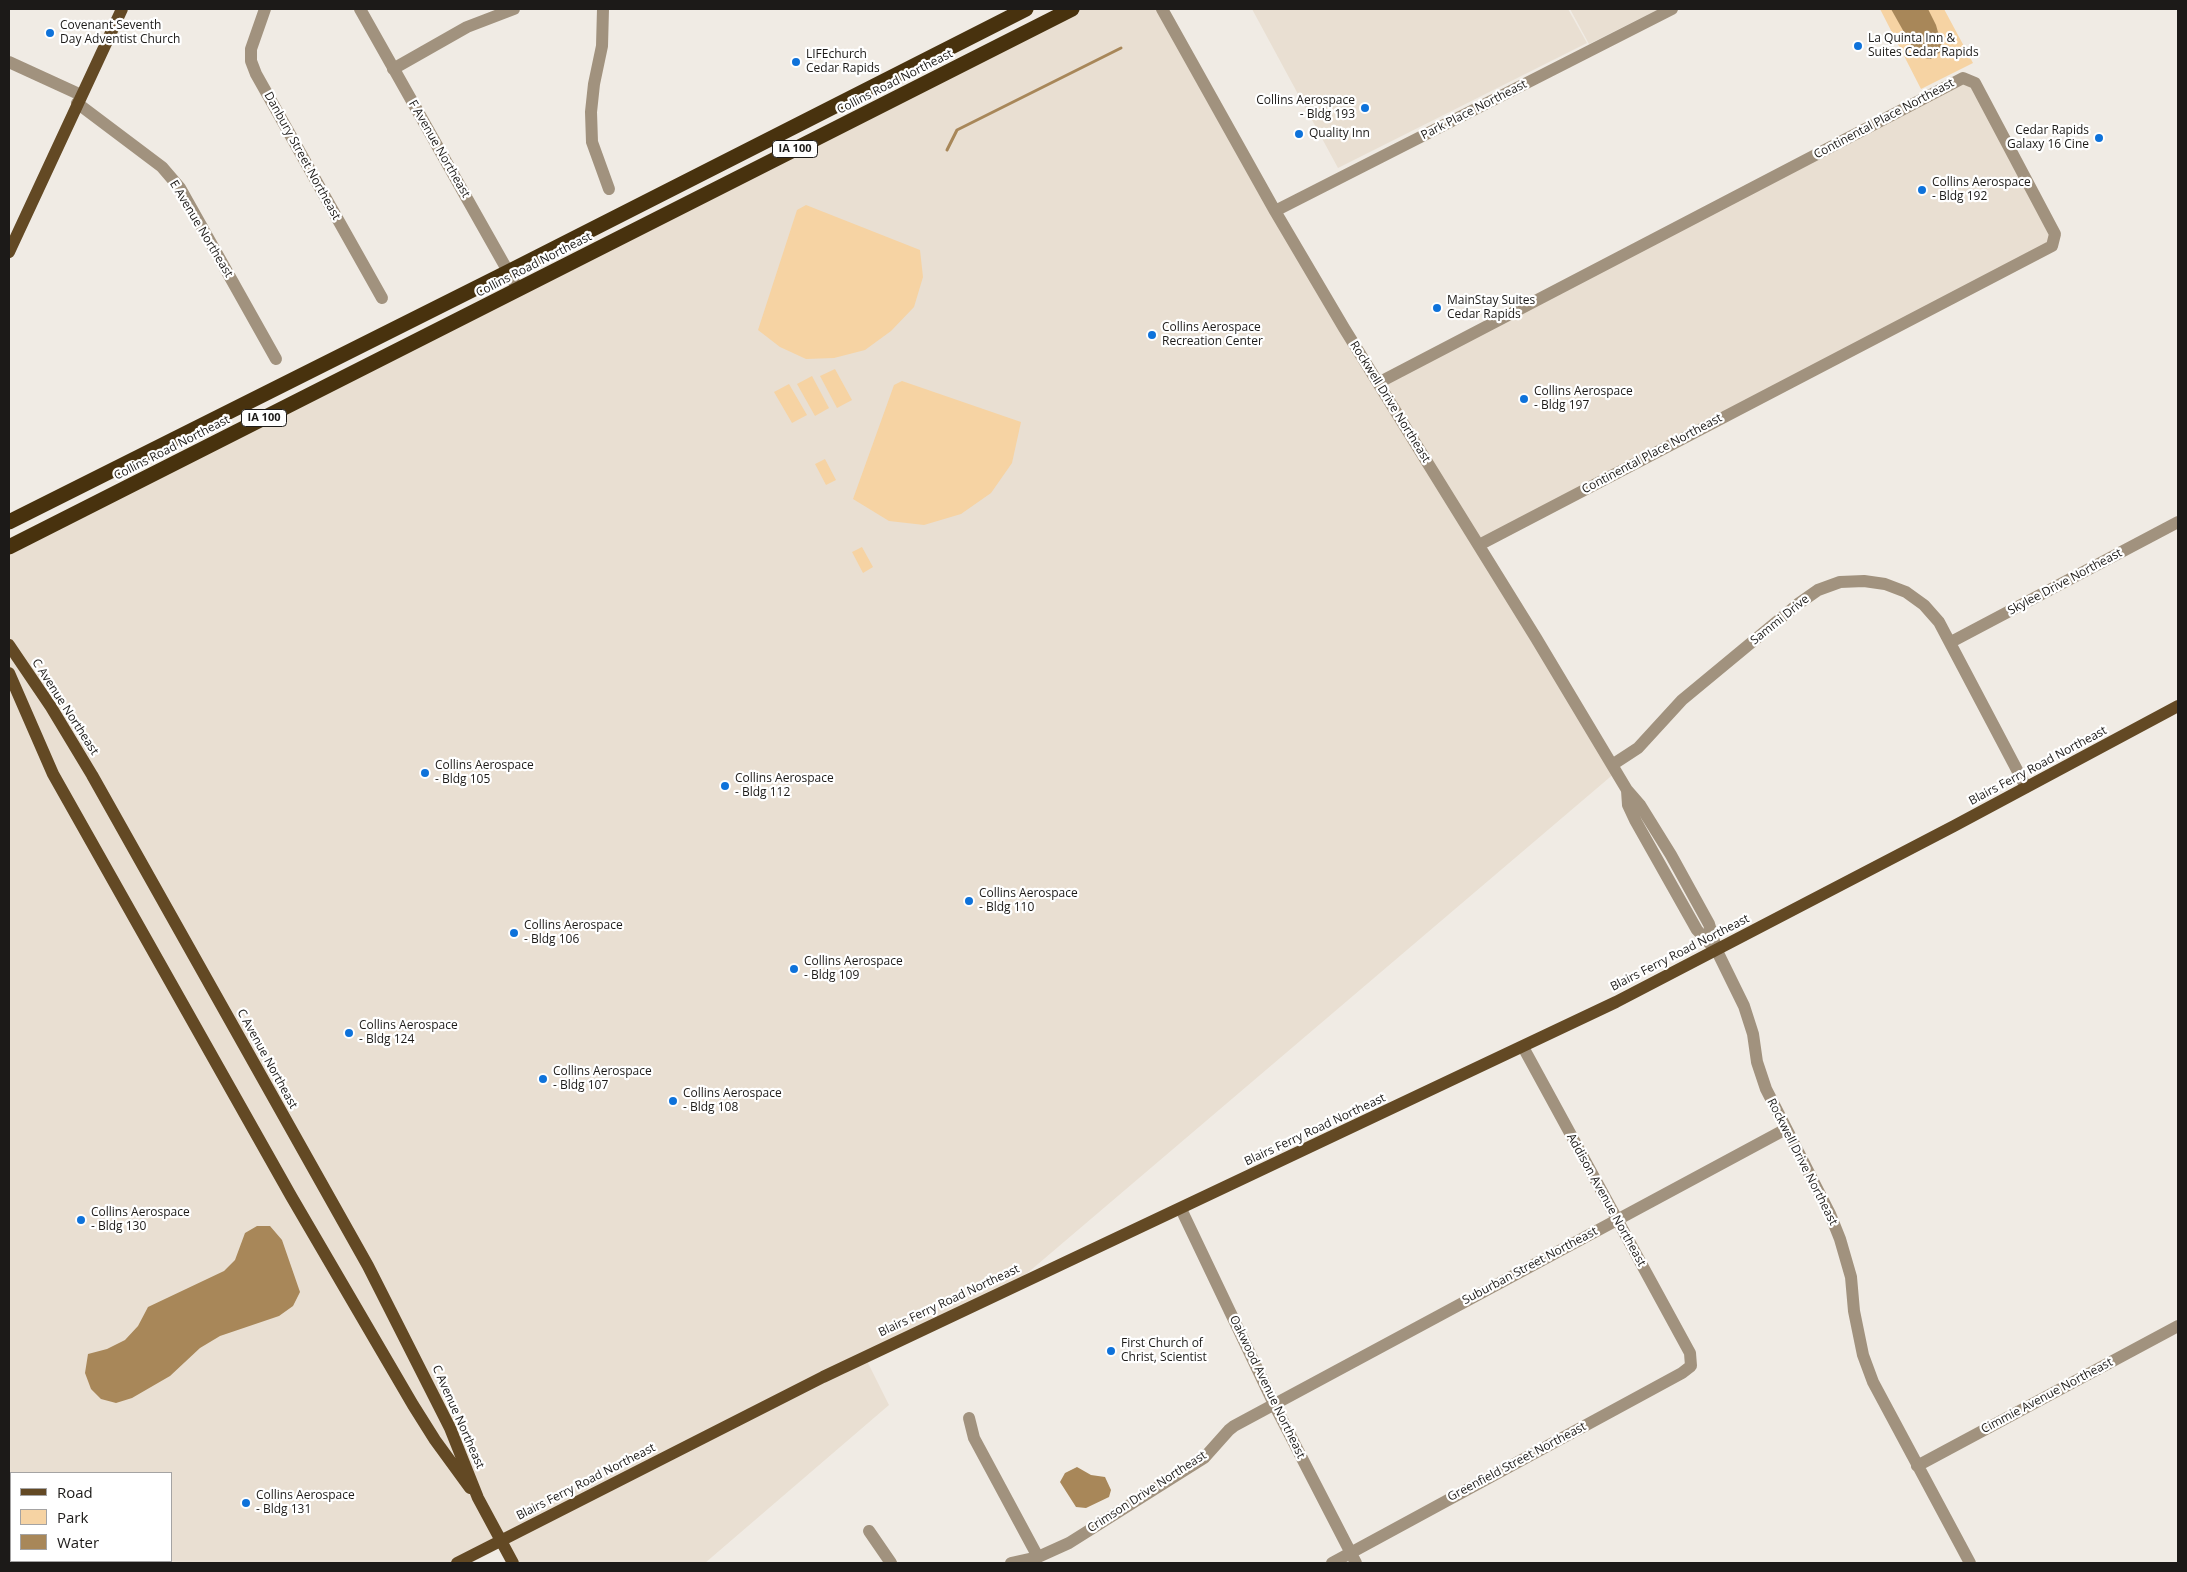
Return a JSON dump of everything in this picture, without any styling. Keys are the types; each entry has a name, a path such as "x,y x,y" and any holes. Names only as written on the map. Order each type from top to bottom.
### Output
{"highway":[{"name":"Collins Road Northeast","path":"9,522 508,272 1026,9"},
{"name":"Collins Road Northeast","path":"9,547 1072,9"}],"main road":[{"path":"9,252 122,9"},
{"name":"C Avenue Northeast","path":"9,646 51,707 92,775 368,1266 450,1428 478,1498 513,1563"},
{"name":"C Avenue Northeast","path":"9,673 53,774 296,1204 413,1406 440,1448 478,1498"},
{"name":"Blairs Ferry Road Northeast","path":"456,1563 832,1372 992,1295 1180,1209 1523,1047 1716,951 2178,706"}],"street":[{"name":"Danbury Street Northeast","path":"265,9 251,49 251,60 256,74 382,298"},
{"name":"F Avenue Northeast","path":"360,9 518,289"},
{"path":"393,69 467,27 514,9"},
{"path":"602,9 602,46 594,84 592,142 609,189"},
{"name":"Rockwell Drive Northeast","path":"1162,9 1275,211 1612,765 1626,790 1628,805 1639,828 1697,930 1716,951 1744,1006 1753,1034 1757,1062 1766,1089 1830,1214 1840,1239 1851,1276 1854,1312 1862,1355 1873,1382 1970,1563"},
{"name":"Park Place Northeast","path":"1275,211 1672,9"},
{"name":"E Avenue Northeast","path":"9,62 79,99 162,167 180,188 276,359"},
{"name":"Continental Place Northeast","path":"1378,383 1963,78 1975,83 2054,234 2052,246 1479,544"},
{"name":"Skylee Drive Northeast","path":"1951,642 2178,522"},
{"name":"Sammi Drive","path":"1612,765 1638,748 1682,700 1798,604 1825,588 1840,582 1864,581 1885,584 1906,592 1924,605 1939,622 2026,788"},
{"name":"Addison Avenue Northeast","path":"1523,1047 1690,1353"},
{"name":"Suburban Street Northeast","path":"1274,1404 1786,1129"},
{"name":"Oakwood Avenue Northeast","path":"1180,1209 1274,1404 1353,1558"},
{"name":"Cimmie Avenue Northeast","path":"1917,1466 2178,1326"},
{"name":"Greenfield Street Northeast","path":"1332,1563 1353,1558 1682,1373 1690,1366 1690,1353"},
{"name":"Crimson Drive Northeast","path":"1011,1563 1038,1557 1069,1543 1204,1458 1229,1430 1274,1404"},
{"path":"968,1418 974,1438 1038,1557"},
{"path":"869,1531 891,1563"}],"shaded area":[{"path":"1072,9 1162,9 1378,383 1963,78 1975,83 2055,234 2052,246 1479,544 1616,772 1011,1287 865,1357 889,1405 705,1563 513,1563 501,1541 457,1563 9,1563 9,547"},
{"name":"Collins Aerospace - Bldg 193","path":"1252,9 1568,9 1587,43 1338,168"},
{"path":"1570,9 1659,9 1589,44"}],"green space":[{"path":"1880,9 1944,9 1973,63 1921,89"},
{"path":"806,205 920,250 923,277 914,307 891,331 865,350 834,358 806,359 780,347 758,330 797,210"},
{"path":"835,369 852,400 837,408 820,376"},
{"path":"812,376 829,408 815,416 797,384"},
{"path":"902,381 1021,422 1012,463 991,493 961,514 924,525 889,521 853,499 894,385"},
{"path":"789,384 807,415 792,423 774,392"},
{"path":"825,459 836,480 826,485 815,464"},
{"path":"862,547 873,567 863,573 852,552"}],"water":[{"path":"1891,9 1928,9 1936,25 1943,50 1931,59 1918,57"},
{"path":"257,1226 270,1226 282,1240 300,1292 293,1306 279,1316 220,1336 200,1348 170,1376 132,1398 116,1403 101,1399 91,1389 85,1373 88,1354 107,1349 125,1340 138,1326 148,1307 224,1271 235,1260 245,1233"},
{"path":"1077,1467 1091,1475 1105,1477 1111,1490 1109,1497 1086,1508 1076,1507 1060,1482 1065,1473"}],"waterway":[{"path":"947,150 957,130 1121,48"}],"place":[{"name":"Covenant Seventh Day Adventist Church","path":"50,33"},
{"name":"La Quinta Inn & Suites Cedar Rapids","path":"1858,46"},
{"name":"LIFEchurch Cedar Rapids","path":"796,62"},
{"name":"Collins Aerospace - Bldg 193","path":"1365,108"},
{"name":"Quality Inn","path":"1299,134"},
{"name":"Cedar Rapids Galaxy 16 Cine","path":"2099,138"},
{"name":"Collins Aerospace - Bldg 192","path":"1922,190"},
{"name":"MainStay Suites Cedar Rapids","path":"1437,308"},
{"name":"Collins Aerospace Recreation Center","path":"1152,335"},
{"name":"Collins Aerospace - Bldg 197","path":"1524,399"},
{"name":"Collins Aerospace - Bldg 105","path":"425,773"},
{"name":"Collins Aerospace - Bldg 112","path":"725,786"},
{"name":"Collins Aerospace - Bldg 110","path":"969,901"},
{"name":"Collins Aerospace - Bldg 106","path":"514,933"},
{"name":"Collins Aerospace - Bldg 109","path":"794,969"},
{"name":"Collins Aerospace - Bldg 124","path":"349,1033"},
{"name":"Collins Aerospace - Bldg 107","path":"543,1079"},
{"name":"Collins Aerospace - Bldg 108","path":"673,1101"},
{"name":"Collins Aerospace - Bldg 130","path":"81,1220"},
{"name":"First Church of Christ, Scientist","path":"1111,1351"},
{"name":"Collins Aerospace - Bldg 131","path":"246,1503"}]}
